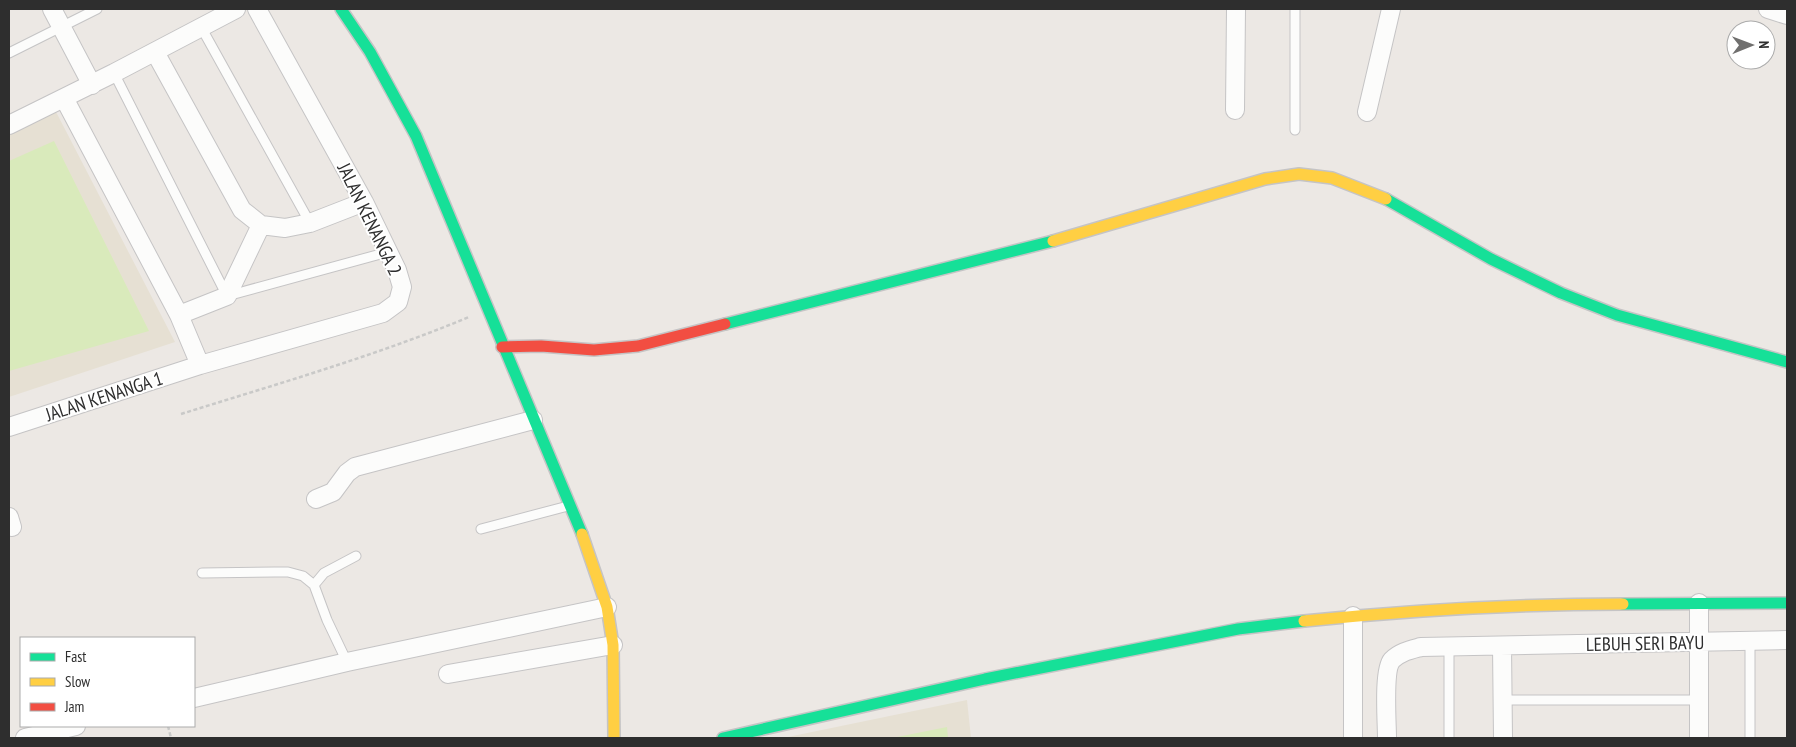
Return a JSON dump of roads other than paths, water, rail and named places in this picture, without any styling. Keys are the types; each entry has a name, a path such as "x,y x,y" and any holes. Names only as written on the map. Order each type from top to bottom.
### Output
{"street":[{"path":"52,9 92,85"},
{"path":"9,125 92,85 236,9"},
{"name":"JALAN KENANGA 2","path":"200,365 383,313 398,302 402,287 397,270 364,202 256,9"},
{"path":"341,9 370,52 416,136 434,176 486,310 586,543 607,607 613,644 614,738"},
{"path":"1234,110 1236,9"},
{"path":"1367,112 1391,9"},
{"path":"1768,9 1787,16"},
{"path":"155,52 242,210 261,225 285,228 310,223 364,202"},
{"path":"64,98 179,315 200,365"},
{"path":"502,347 541,346 594,350 638,346 1062,239 1265,179 1299,174 1332,178 1385,198 1492,259 1570,297 1617,315 1704,341 1787,362"},
{"path":"179,315 227,296 261,225"},
{"name":"JALAN KENANGA 1","path":"9,427 200,365"},
{"path":"316,499 333,492 347,473 355,467 533,420"},
{"path":"1699,603 1699,738"},
{"path":"723,738 985,679 1238,629 1353,616 1497,607 1787,603"},
{"path":"195,698 347,662 607,607"},
{"path":"1352,738 1353,616"},
{"name":"LEBUH SERI BAYU","path":"1387,738 1386,678 1390,662 1402,652 1421,647 1787,640"},
{"path":"448,674 613,644"},
{"path":"1502,646 1503,738"},
{"path":"25,738 72,727"}],"lane":[{"path":"9,53 97,9"},
{"path":"1295,9 1295,130"},
{"path":"201,27 310,223"},
{"path":"114,73 227,296 388,252"},
{"path":"481,529 571,505"},
{"path":"314,585 324,573 356,556"},
{"path":"202,573 288,572 303,576 314,585 327,620 347,662"},
{"path":"1750,641 1750,738"},
{"path":"1449,646 1449,738"},
{"path":"1503,700 1699,700"}]}
